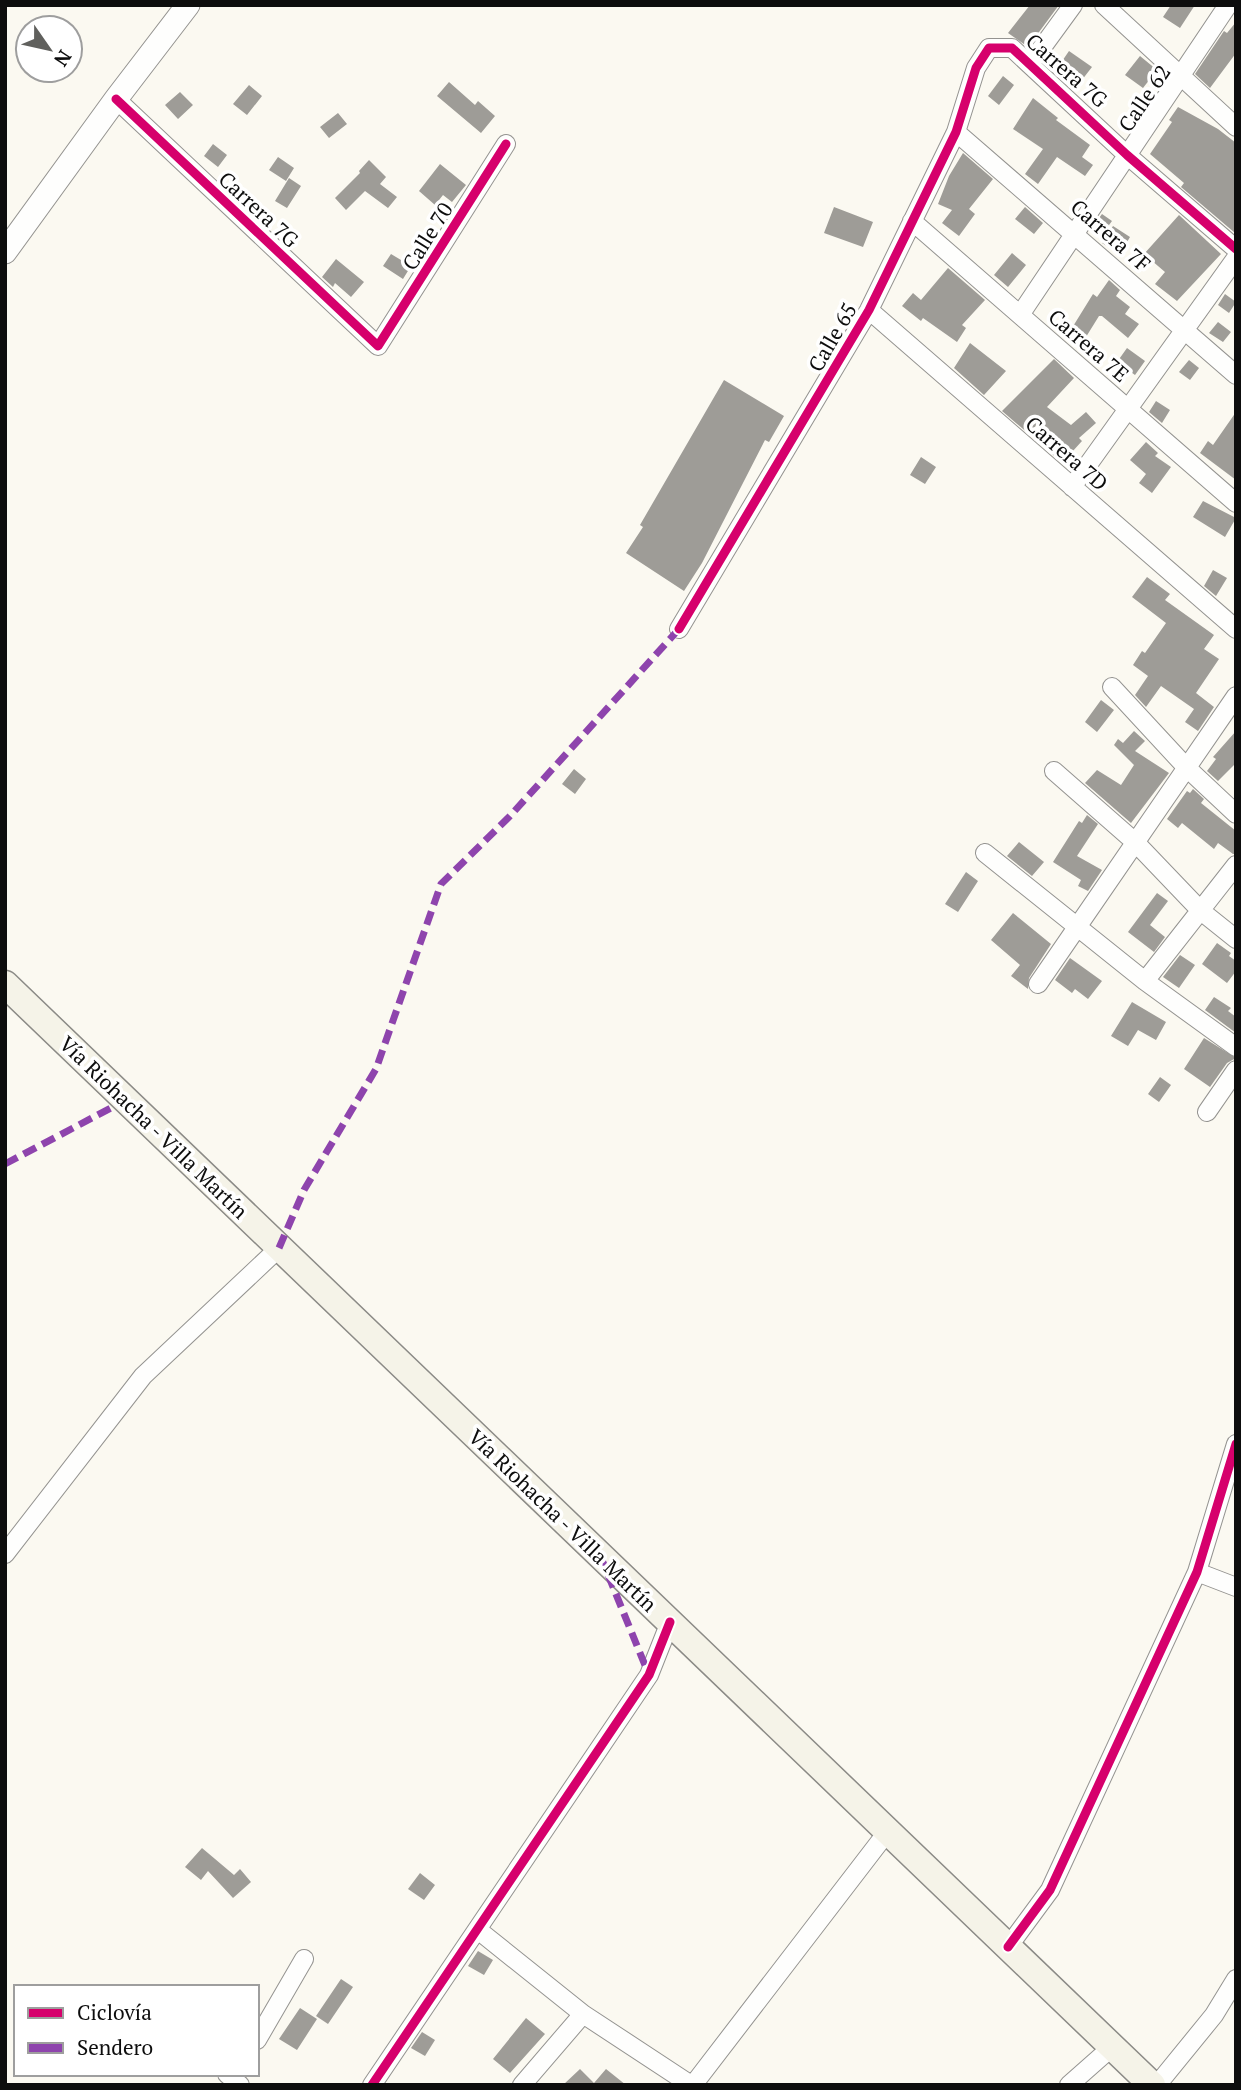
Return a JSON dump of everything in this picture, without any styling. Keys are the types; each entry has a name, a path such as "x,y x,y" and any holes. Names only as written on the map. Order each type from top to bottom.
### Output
{"main road":[{"name":"Vía Riohacha - Villa Martín","path":"5,984 1154,2085"}],"street":[{"path":"5,252 188,5"},
{"path":"1030,64 1073,5"},
{"path":"1104,5 1178,77 1236,127"},
{"name":"Calle 62","path":"1020,315 1228,5"},
{"name":"Carrera 7G","path":"989,48 1012,48 1127,155 1236,249"},
{"name":"Calle 65","path":"679,629 869,310 956,132 976,68 989,48"},
{"name":"Carrera 7G","path":"116,99 379,346"},
{"name":"Carrera 7F","path":"956,132 1236,375"},
{"name":"Calle 70","path":"379,346 506,144"},
{"name":"Carrera 7E","path":"912,221 1236,503"},
{"path":"1072,487 1236,258"},
{"name":"Carrera 7D","path":"869,310 1236,629"},
{"path":"1112,687 1187,768 1236,814"},
{"path":"1038,984 1236,696"},
{"path":"1054,771 1135,842 1201,911 1236,939"},
{"path":"985,853 1145,981 1236,1047"},
{"path":"1145,981 1236,865"},
{"path":"1207,1112 1236,1070"},
{"path":"5,1554 143,1376 279,1248"},
{"path":"1008,1947 1050,1890 1197,1572 1236,1444"},
{"path":"1197,1572 1236,1587"},
{"path":"372,2085 649,1675 670,1622"},
{"path":"478,1930 583,2014 692,2085 888,1831"},
{"path":"259,2037 304,1959"},
{"path":"1154,2085 1214,2015 1236,1979"},
{"path":"522,2085 583,2014"},
{"path":"1069,2085 1112,2047"}],"building":[{"path":"1030,5 1059,5 1028,47 1008,33"},
{"path":"1171,5 1195,5 1180,28 1163,17"},
{"path":"1236,22 1236,53 1210,88 1195,74 1224,31 1227,33"},
{"path":"1069,51 1092,67 1078,85 1056,70"},
{"path":"1140,56 1157,70 1143,88 1125,75"},
{"path":"1003,76 1014,85 999,105 988,96"},
{"path":"449,82 475,105 478,101 495,116 481,133 437,96"},
{"path":"249,85 262,96 247,115 233,104"},
{"path":"180,92 193,105 178,119 165,105"},
{"path":"1033,98 1058,118 1056,120 1090,145 1082,157 1093,165 1085,176 1057,157 1038,184 1025,174 1043,149 1013,129"},
{"path":"1178,107 1218,129 1236,143 1235,233 1181,187 1184,183 1150,154 1172,122 1169,120"},
{"path":"338,113 347,124 329,138 320,127"},
{"path":"213,144 227,155 218,167 204,156"},
{"path":"963,153 993,179 969,209 975,214 959,236 942,223 952,210 938,204 949,176"},
{"path":"278,157 294,168 286,181 269,170"},
{"path":"369,160 386,177 380,184 397,197 388,208 365,191 346,210 335,198"},
{"path":"440,164 466,185 452,202 443,195 435,205 419,191"},
{"path":"289,178 301,186 287,208 275,201"},
{"path":"834,207 873,222 863,247 824,233"},
{"path":"1025,207 1043,223 1034,234 1015,219"},
{"path":"1102,214 1112,221 1103,233 1093,226"},
{"path":"1179,215 1221,254 1177,301 1155,284 1165,272 1144,254"},
{"path":"1113,226 1130,237 1120,254 1102,243"},
{"path":"1012,253 1026,265 1008,287 994,275"},
{"path":"391,254 411,266 403,279 383,266"},
{"path":"336,259 364,282 351,297 335,283 333,287 322,277"},
{"path":"948,268 985,300 962,325 966,328 957,342 923,318 921,321 902,306 913,293 921,300"},
{"path":"1109,280 1120,290 1116,296 1130,307 1125,314 1139,324 1128,338 1099,316 1081,345 1067,336 1093,294 1097,297"},
{"path":"1225,294 1236,302 1229,313 1218,305"},
{"path":"1218,322 1231,332 1223,342 1209,333"},
{"path":"970,343 1006,371 984,395 954,368"},
{"path":"1127,348 1145,361 1135,375 1117,362"},
{"path":"1054,359 1074,378 1047,407 1071,425 1086,412 1096,423 1079,438 1082,441 1062,463 1052,454 1060,439 1038,423 1029,434 1002,411"},
{"path":"1189,360 1199,368 1190,380 1179,372"},
{"path":"724,380 784,416 769,442 765,440 702,563 684,591 626,553"},
{"path":"1156,401 1170,410 1162,423 1149,412"},
{"path":"1236,412 1236,480 1200,453 1208,441 1213,445"},
{"path":"1146,442 1158,453 1155,456 1171,467 1152,493 1139,483 1146,474 1130,460"},
{"path":"921,457 936,467 925,484 910,475"},
{"path":"1203,501 1236,518 1225,537 1193,517"},
{"path":"1213,570 1227,578 1216,596 1204,586"},
{"path":"1147,577 1170,594 1165,600 1214,635 1204,649 1219,659 1196,693 1214,707 1198,731 1185,722 1194,709 1161,686 1146,707 1135,695 1148,676 1133,665 1166,623 1132,597"},
{"path":"1101,700 1114,710 1097,732 1085,722"},
{"path":"1134,731 1145,741 1135,751 1169,773 1131,823 1085,783 1097,770 1121,785 1134,765 1114,745 1118,739 1123,743"},
{"path":"1236,731 1236,763 1218,781 1207,771 1216,759 1213,757"},
{"path":"574,769 586,779 575,794 562,784"},
{"path":"1193,789 1204,799 1201,803 1236,831 1236,854 1218,843 1214,849 1182,823 1178,828 1167,819 1187,791 1190,793"},
{"path":"1087,815 1098,824 1077,856 1102,870 1088,891 1078,886 1081,880 1053,862 1079,821 1082,823"},
{"path":"1019,842 1044,862 1032,876 1007,856"},
{"path":"966,872 978,881 958,912 945,904"},
{"path":"1157,893 1168,901 1150,925 1165,937 1154,952 1128,932"},
{"path":"1013,913 1051,944 1029,978 1028,989 1011,976 1020,965 991,940"},
{"path":"1217,943 1231,953 1229,956 1236,961 1236,971 1227,983 1202,964"},
{"path":"1180,955 1195,965 1179,988 1163,977"},
{"path":"1070,958 1102,981 1088,999 1075,989 1072,993 1055,980"},
{"path":"1214,997 1231,1008 1228,1011 1236,1017 1236,1033 1205,1010"},
{"path":"1132,1002 1166,1022 1156,1040 1138,1030 1128,1046 1111,1036"},
{"path":"1204,1038 1236,1058 1227,1063 1210,1087 1184,1069"},
{"path":"1160,1077 1171,1085 1159,1102 1148,1094"},
{"path":"202,1848 234,1875 240,1869 251,1882 233,1898 208,1871 201,1880 185,1867"},
{"path":"420,1873 435,1885 424,1900 408,1889"},
{"path":"478,1951 493,1960 484,1975 468,1966"},
{"path":"341,1979 353,1987 328,2024 316,2016"},
{"path":"300,2008 317,2019 297,2050 279,2039"},
{"path":"526,2018 545,2034 510,2073 493,2059"},
{"path":"422,2032 435,2040 425,2056 411,2048"},
{"path":"580,2069 594,2083 606,2069 626,2085 563,2085"}],"marked path":[{"path":"279,1248 304,1190 376,1069 441,884 510,816 679,629"},
{"path":"5,1164 126,1100"},
{"path":"600,1555 649,1675"}],"cycle path":[{"path":"679,629 869,310 956,132 976,68 989,48 1012,48 1127,155 1236,249"},
{"path":"116,99 378,346 506,144"},
{"path":"1008,1947 1050,1890 1197,1572 1236,1444"},
{"path":"372,2085 649,1675 670,1622"}]}
